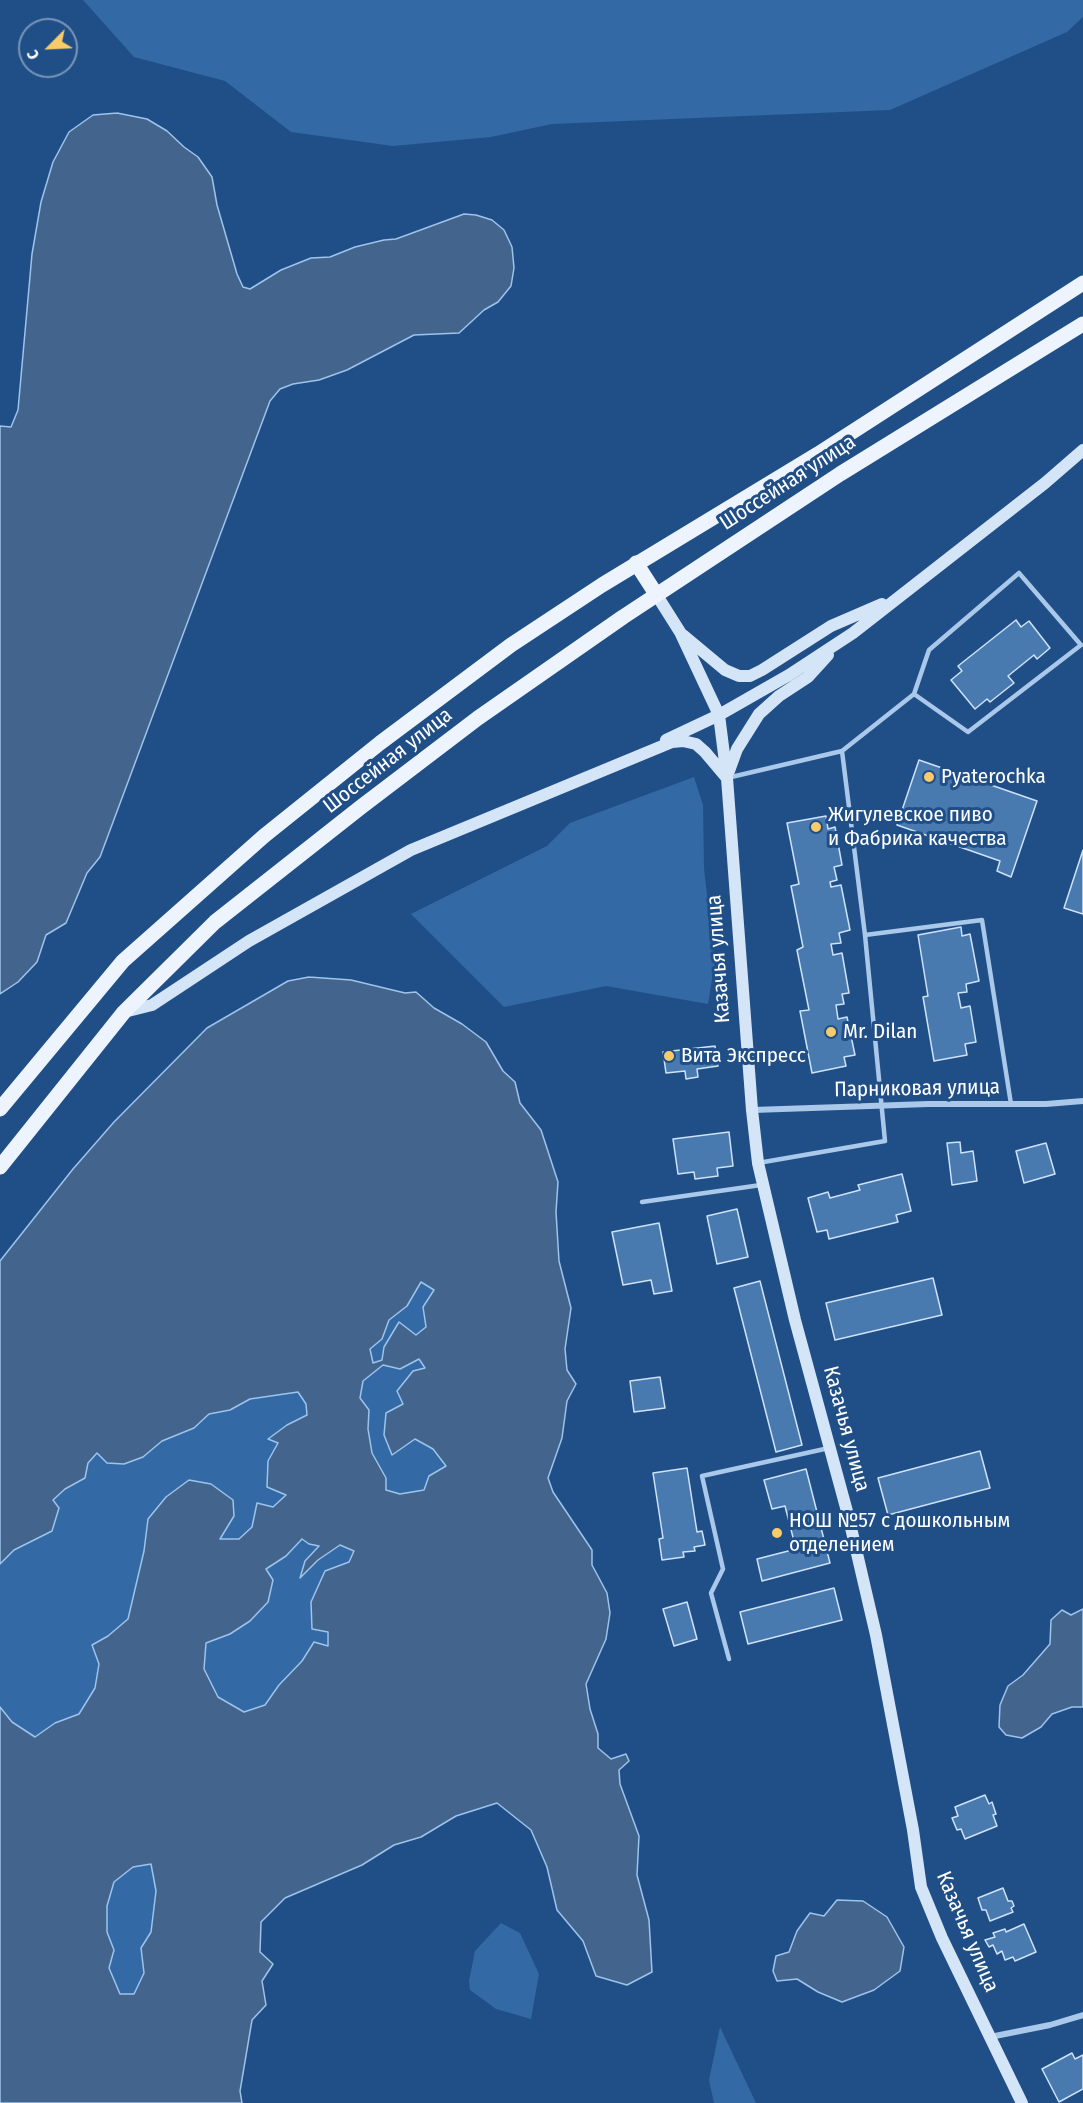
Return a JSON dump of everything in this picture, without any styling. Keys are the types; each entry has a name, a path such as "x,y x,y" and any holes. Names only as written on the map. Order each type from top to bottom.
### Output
{"main road":[{"name":"Шоссейная улица","path":"0,1109 123,961 264,836 380,743 511,645 636,563 818,454 1083,283"},
{"name":"Шоссейная улица","path":"0,1167 124,1012 215,922 362,807 478,718 656,594 840,474 1083,324"},
{"name":"Казачья улица","path":"636,563 656,594"}],"street":[{"path":"528,803 719,715 789,675 839,642 900,596 1045,483 1083,450"},
{"name":"Казачья улица","path":"656,594 680,632 719,715 727,778 758,1164 795,1320 876,1635 913,1830 921,1887 942,1938 1022,2103"},
{"path":"680,632 725,670 739,676 750,676 831,626 900,596"},
{"name":"Казачья улица","path":"727,778 731,761 759,714 779,696 808,677 839,642"},
{"path":"124,1012 152,1005 249,941 411,850 672,742 683,741 696,744 727,778"},
{"name":"Парниковая улица","path":"752,1110 1046,1104 1083,1101"},
{"path":"989,2037 1050,2025 1083,2015"}],"lane":[{"path":"727,778 843,751 914,694 929,650 1019,573 1082,645 968,732 914,694"},
{"path":"758,1164 885,1141 865,935 843,751"},
{"path":"865,935 982,920 1011,1104"},
{"path":"642,1202 763,1185"},
{"path":"729,1659 711,1593 723,1569 702,1476 829,1448"}],"shaded area":[{"path":"83,0 1083,0 1083,17 1067,32 890,110 552,124 491,137 393,146 291,132 225,81 134,57"},
{"path":"117,113 147,119 167,131 198,157 212,177 217,205 243,287 250,289 281,270 311,258 330,257 355,247 396,239 464,214 492,220 504,230 512,247 514,268 511,286 498,302 484,310 459,333 414,335 347,370 319,380 293,384 280,389 270,401 100,857 87,873 66,923 46,935 37,962 18,982 0,994 0,426 11,427 18,410 32,254 41,202 53,162 69,132 93,115"},
{"path":"694,777 703,805 704,869 715,961 708,1004 606,986 504,1007 411,914 547,846 570,823"},
{"path":"309,977 351,980 405,993 416,992 434,1008 462,1024 486,1042 503,1071 515,1082 520,1103 541,1130 558,1182 556,1212 559,1261 571,1308 565,1349 567,1370 576,1384 567,1401 562,1438 548,1478 553,1492 592,1550 592,1565 607,1593 610,1613 606,1639 586,1684 590,1709 598,1734 598,1748 611,1759 626,1754 629,1761 619,1770 620,1784 639,1836 637,1875 649,1920 652,1972 627,1985 596,1976 583,1941 557,1910 547,1867 531,1830 497,1803 456,1816 421,1837 394,1845 362,1865 285,1898 261,1922 260,1952 273,1964 262,1981 266,2005 252,2020 240,2091 242,2103 0,2103 0,1707 12,1722 35,1737 55,1723 79,1714 95,1688 99,1664 92,1645 108,1636 128,1619 144,1551 148,1519 166,1497 189,1480 211,1484 233,1500 234,1516 220,1539 239,1539 252,1527 257,1503 273,1507 286,1495 267,1487 268,1461 278,1443 268,1439 287,1425 307,1415 306,1404 298,1392 250,1399 230,1410 209,1414 194,1428 162,1441 143,1457 124,1464 107,1463 97,1453 88,1463 85,1478 65,1489 53,1500 59,1508 52,1531 14,1550 0,1564 0,1261 73,1169 114,1122 207,1028 288,981","holes":["421,1282 434,1290 423,1307 426,1327 416,1335 399,1322 384,1347 382,1360 373,1363 370,1349 382,1339 389,1320 407,1306","419,1359 425,1368 413,1371 397,1391 403,1404 386,1413 384,1435 392,1455 415,1439 433,1449 446,1466 429,1476 424,1490 400,1494 386,1490 386,1478 372,1453 368,1429 369,1410 360,1398 363,1381 383,1365 400,1369","302,1539 309,1544 319,1546 305,1561 300,1578 318,1560 340,1545 354,1551 349,1562 325,1571 311,1602 312,1629 328,1632 328,1646 314,1642 302,1661 279,1685 265,1705 244,1712 218,1697 204,1669 206,1643 230,1634 250,1621 268,1602 273,1580 266,1569 286,1556","151,1864 156,1891 151,1932 141,1948 144,1973 134,1994 120,1994 109,1968 114,1950 107,1932 107,1906 114,1882 133,1867"]},
{"path":"421,1282 434,1290 423,1307 426,1327 416,1335 399,1323 384,1347 382,1360 372,1363 370,1349 382,1339 389,1320 407,1306"},
{"path":"418,1358 426,1368 413,1371 403,1404 415,1439 433,1449 446,1466 429,1476 425,1490 400,1494 386,1490 386,1478 372,1453 368,1429 369,1410 360,1399 363,1381 383,1365 400,1369"},
{"path":"298,1392 306,1404 307,1415 287,1425 268,1439 279,1443 268,1461 287,1495 273,1507 257,1503 252,1527 239,1539 220,1539 234,1516 148,1519 144,1551 128,1619 108,1636 92,1645 99,1664 95,1688 79,1714 55,1723 35,1737 12,1722 0,1707 0,1564 14,1550 52,1531 53,1500 65,1489 85,1478 88,1463 98,1452 107,1463 124,1464 143,1457 162,1441 194,1428 209,1414 230,1410 250,1399"},
{"path":"302,1539 319,1545 305,1561 301,1577 318,1560 340,1545 354,1551 349,1562 325,1571 328,1647 313,1642 302,1661 279,1685 265,1705 244,1712 218,1697 204,1669 206,1642 230,1634 250,1621 268,1602 273,1580 266,1569 286,1556"},
{"path":"1083,1609 1083,1707 1072,1707 1052,1714 1041,1727 1022,1738 1006,1735 999,1727 1000,1705 1008,1686 1023,1675 1050,1644 1051,1620 1062,1610 1071,1615"},
{"path":"152,1864 156,1891 151,1932 141,1948 144,1973 134,1994 120,1994 109,1968 114,1950 107,1932 107,1906 114,1882 133,1867"},
{"path":"837,1900 863,1901 887,1917 904,1947 900,1971 874,1990 842,2002 818,1992 797,1979 777,1981 773,1971 776,1956 789,1952 797,1931 810,1913 824,1916"},
{"path":"501,1923 520,1933 539,1974 531,2019 496,2009 470,1990 469,1981 475,1951"},
{"path":"720,2027 756,2103 714,2103 709,2080"}],"building":[{"path":"1016,620 1021,627 1029,621 1050,648 1037,659 1034,655 1008,676 1014,683 990,702 987,699 975,709 951,680 962,671 958,666"},
{"path":"919,760 1037,801 1011,877 997,871 1000,861 897,825"},
{"path":"826,816 828,829 835,827 842,865 834,867 837,880 830,882 831,887 841,885 850,930 839,933 841,943 831,944 833,955 842,953 849,993 842,994 844,1004 836,1005 838,1019 847,1017 855,1055 844,1057 846,1066 812,1073 800,1011 809,1010 797,950 803,947 791,886 799,884 787,823"},
{"path":"1083,850 1083,914 1064,908"},
{"path":"961,927 962,936 970,934 979,981 966,984 967,992 958,993 961,1008 970,1006 976,1042 965,1044 967,1055 934,1061 923,997 928,996 918,935"},
{"path":"715,1046 718,1066 697,1069 698,1077 686,1079 685,1071 666,1073 663,1052"},
{"path":"729,1132 733,1166 717,1168 718,1176 695,1179 694,1172 678,1174 673,1139"},
{"path":"960,1142 961,1153 973,1151 977,1181 952,1185 947,1143"},
{"path":"1046,1143 1055,1174 1024,1183 1016,1151"},
{"path":"902,1174 911,1211 896,1215 898,1222 829,1239 827,1230 817,1232 808,1198 828,1192 830,1198 860,1190 858,1185"},
{"path":"737,1209 748,1257 717,1264 707,1216"},
{"path":"659,1223 672,1291 654,1294 651,1280 623,1285 612,1232"},
{"path":"933,1278 942,1315 835,1340 826,1303"},
{"path":"760,1281 802,1445 776,1452 734,1288"},
{"path":"660,1377 665,1408 634,1412 630,1381"},
{"path":"980,1451 990,1488 888,1515 878,1478"},
{"path":"687,1468 697,1532 702,1531 705,1545 694,1547 695,1551 683,1552 684,1557 662,1560 659,1539 663,1538 653,1473"},
{"path":"806,1469 830,1563 762,1581 757,1559 796,1549 785,1506 772,1509 764,1480"},
{"path":"834,1588 842,1620 748,1644 740,1612"},
{"path":"687,1602 697,1639 674,1646 663,1609"},
{"path":"985,1795 989,1804 992,1802 997,1826 965,1839 961,1829 957,1830 952,1818 958,1816 955,1807"},
{"path":"1003,1888 1008,1901 1012,1901 1013,1912 990,1921 986,1910 982,1910 978,1898"},
{"path":"1024,1924 1036,1952 1015,1961 1013,1957 1005,1960 1002,1951 997,1954 993,1945 989,1947 985,1940 995,1937 993,1933 1005,1929 1006,1932"},
{"path":"1072,2053 1075,2059 1083,2055 1083,2089 1059,2102 1042,2069"}],"place":[{"name":"Pyaterochka","path":"929,777"},
{"name":"Жигулевское пиво и Фабрика качества","path":"816,827"},
{"name":"Mr. Dilan","path":"831,1032"},
{"name":"Вита Экспресс","path":"669,1056"},
{"name":"НОШ №57 с дошкольным отделением","path":"777,1533"}]}
